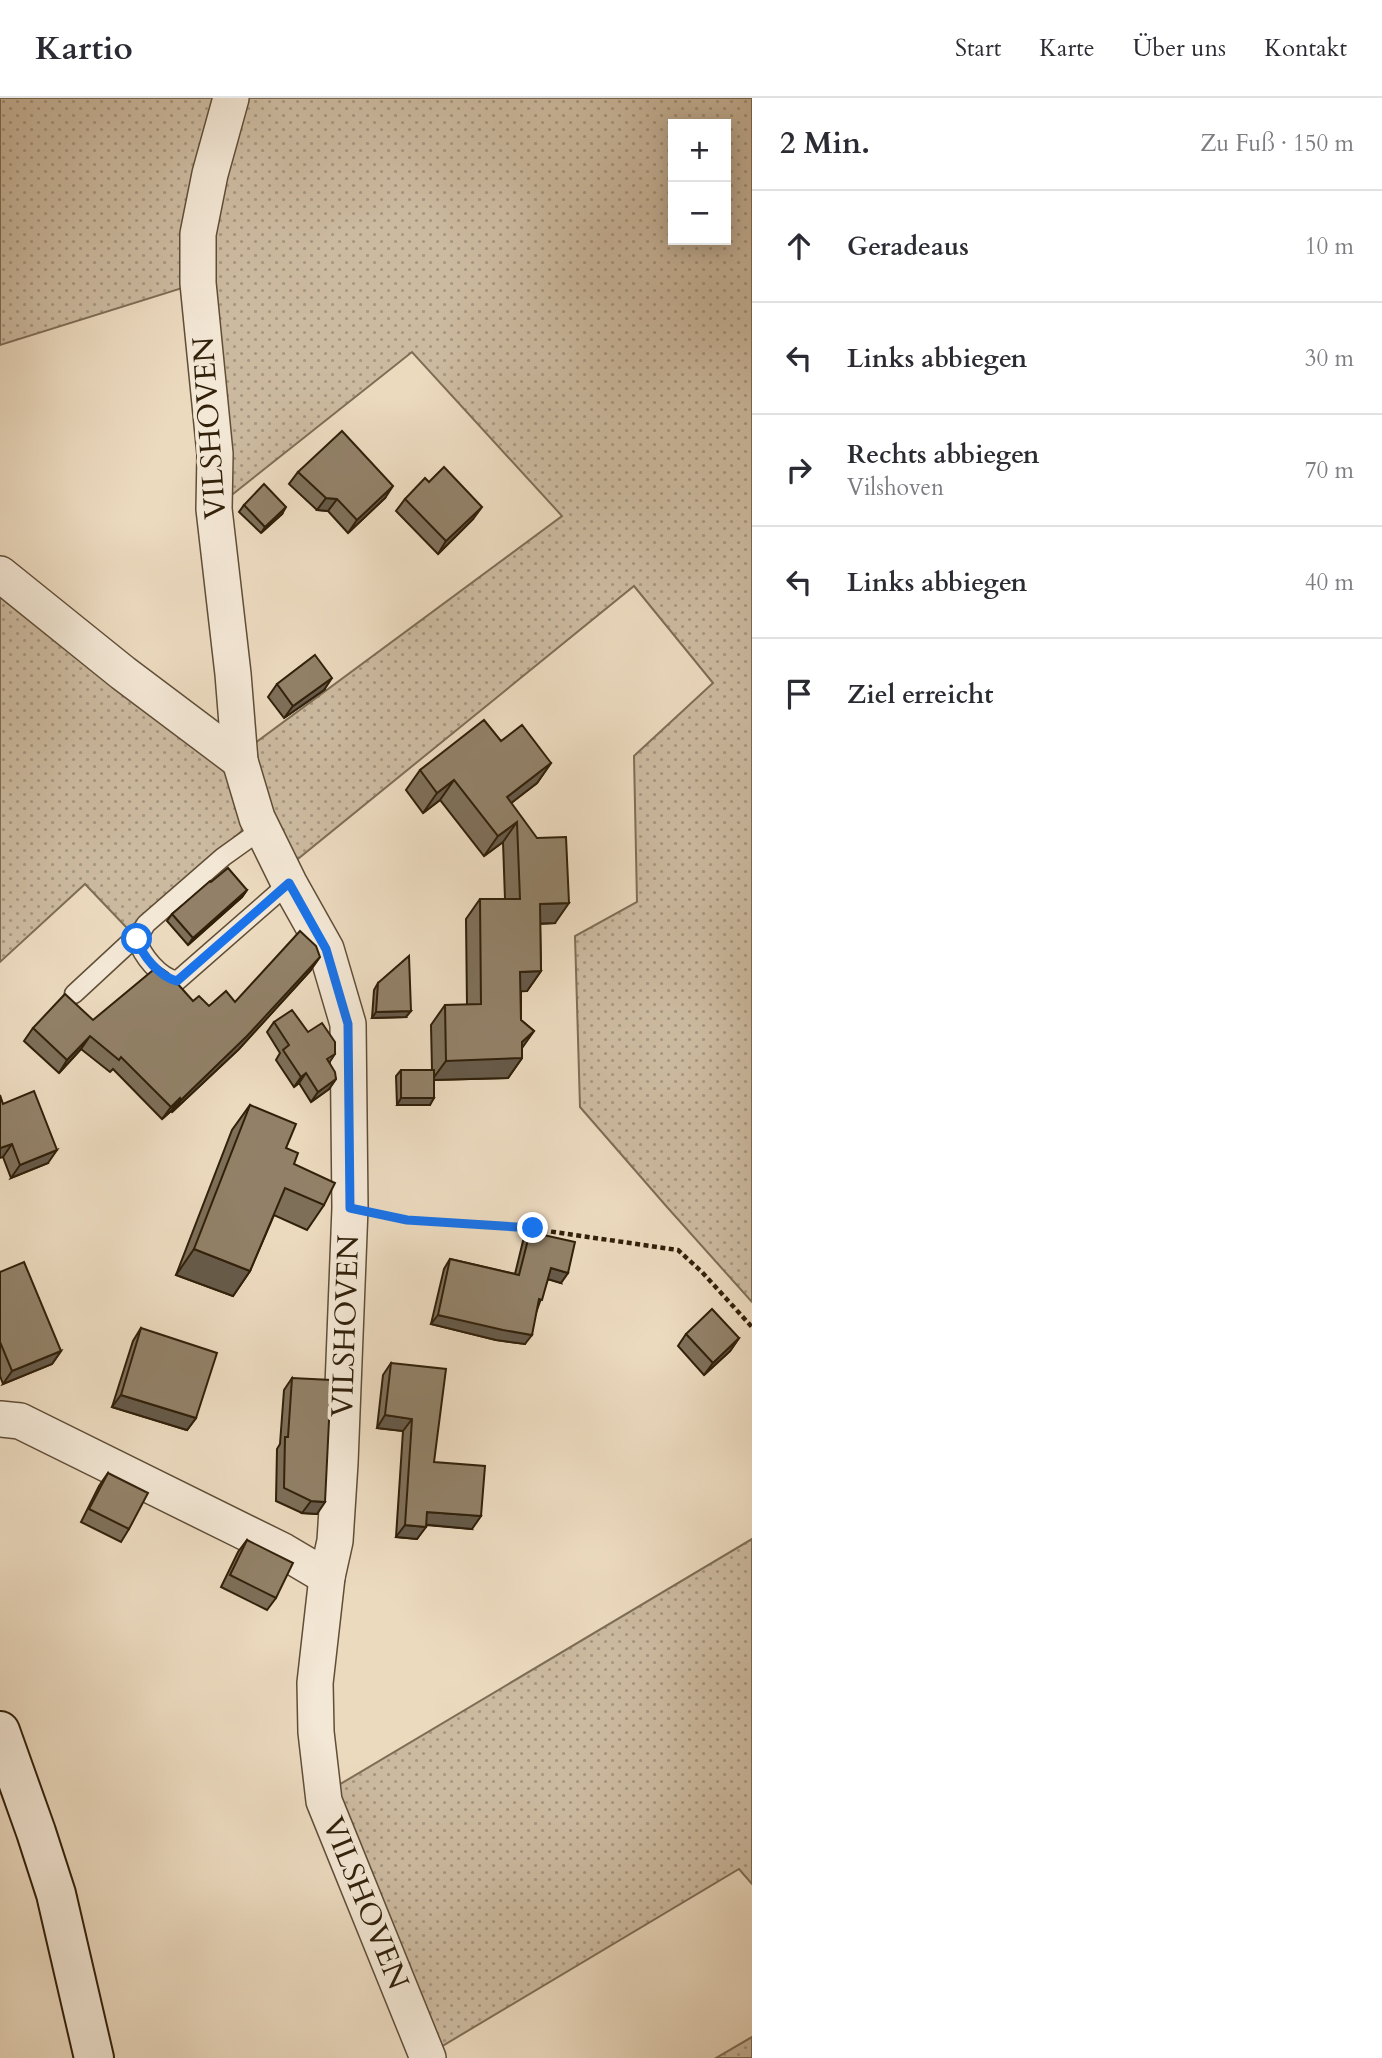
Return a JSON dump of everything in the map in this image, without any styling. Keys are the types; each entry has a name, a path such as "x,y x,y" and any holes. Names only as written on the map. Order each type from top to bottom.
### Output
{"main road":[{"path":"0,1731 56,1894 94,2058"}],"street":[{"name":"VILSHOVEN","path":"231,98 210,174 198,234 198,283 215,454 214,509 240,761 262,829 326,949 348,1024 350,1208 335,1541 327,1577 315,1683 316,1731 324,1801 428,2058"},
{"path":"0,574 123,673 240,761"},
{"path":"0,1419 20,1421 283,1551 327,1577"}],"lane":[{"path":"262,829 223,858 146,924 137,939 140,949 162,974 177,981 289,883"},
{"path":"74,994 142,931"}],"path":[{"path":"350,1208 407,1220 533,1228 678,1250 752,1327"}],"shaded area":[{"path":"0,98 752,98 752,1302 580,1107 575,936 637,902 634,756 713,683 634,586 283,871 240,754 562,516 412,352 214,509 198,283 0,345"},
{"path":"0,574 240,761 257,818 128,929 85,884 0,962"},
{"path":"752,1539 752,1884 739,1869 434,2051 332,1789"},
{"path":"752,2037 752,2058 716,2058"}],"building":[{"path":"342,431 393,486 357,520 337,499 326,498 298,472"},
{"path":"444,467 482,507 446,541 405,499 425,478 429,482"},
{"path":"264,484 286,507 265,527 244,505"},
{"path":"315,655 332,678 293,706 277,684"},
{"path":"484,720 501,741 522,725 551,763 507,797 537,838 566,837 569,903 540,904 541,971 520,972 521,1020 534,1031 522,1042 522,1058 446,1061 445,1005 481,1004 480,899 520,899 517,822 498,836 454,780 437,793 420,770"},
{"path":"228,868 247,890 193,938 172,914"},
{"path":"300,931 316,946 320,957 247,1036 171,1107 121,1057 119,1060 90,1036 67,1060 33,1028 65,994 93,1020 158,966 168,973 193,1001 199,996 209,1006 226,991 235,1002"},
{"path":"409,956 411,1011 376,1012 378,983"},
{"path":"292,1010 308,1032 322,1023 335,1042 335,1054 327,1059 336,1079 318,1092 306,1073 301,1077 283,1050 289,1045 274,1022"},
{"path":"401,1070 434,1070 434,1098 401,1098"},
{"path":"34,1091 57,1150 20,1165 12,1144 0,1148 0,1095 3,1104"},
{"path":"250,1105 296,1124 286,1148 298,1153 294,1164 335,1183 324,1205 285,1188 250,1271 194,1249"},
{"path":"530,1232 575,1242 568,1273 551,1268 542,1300 539,1299 532,1335 438,1315 450,1259 519,1275"},
{"path":"24,1262 61,1351 12,1371 0,1342 0,1272"},
{"path":"712,1309 739,1338 713,1363 686,1334"},
{"path":"141,1328 217,1353 196,1418 121,1395"},
{"path":"391,1363 446,1369 434,1462 485,1466 481,1516 427,1512 426,1527 405,1525 412,1419 385,1415"},
{"path":"292,1378 331,1380 325,1502 311,1501 284,1488 285,1437 288,1437"},
{"path":"108,1473 148,1493 129,1529 89,1509"},
{"path":"247,1540 293,1563 276,1598 230,1575"}],"route":[{"path":"137,939 140,949 162,974 177,981 289,883 326,949 348,1024 350,1208 407,1220 533,1228"}]}
